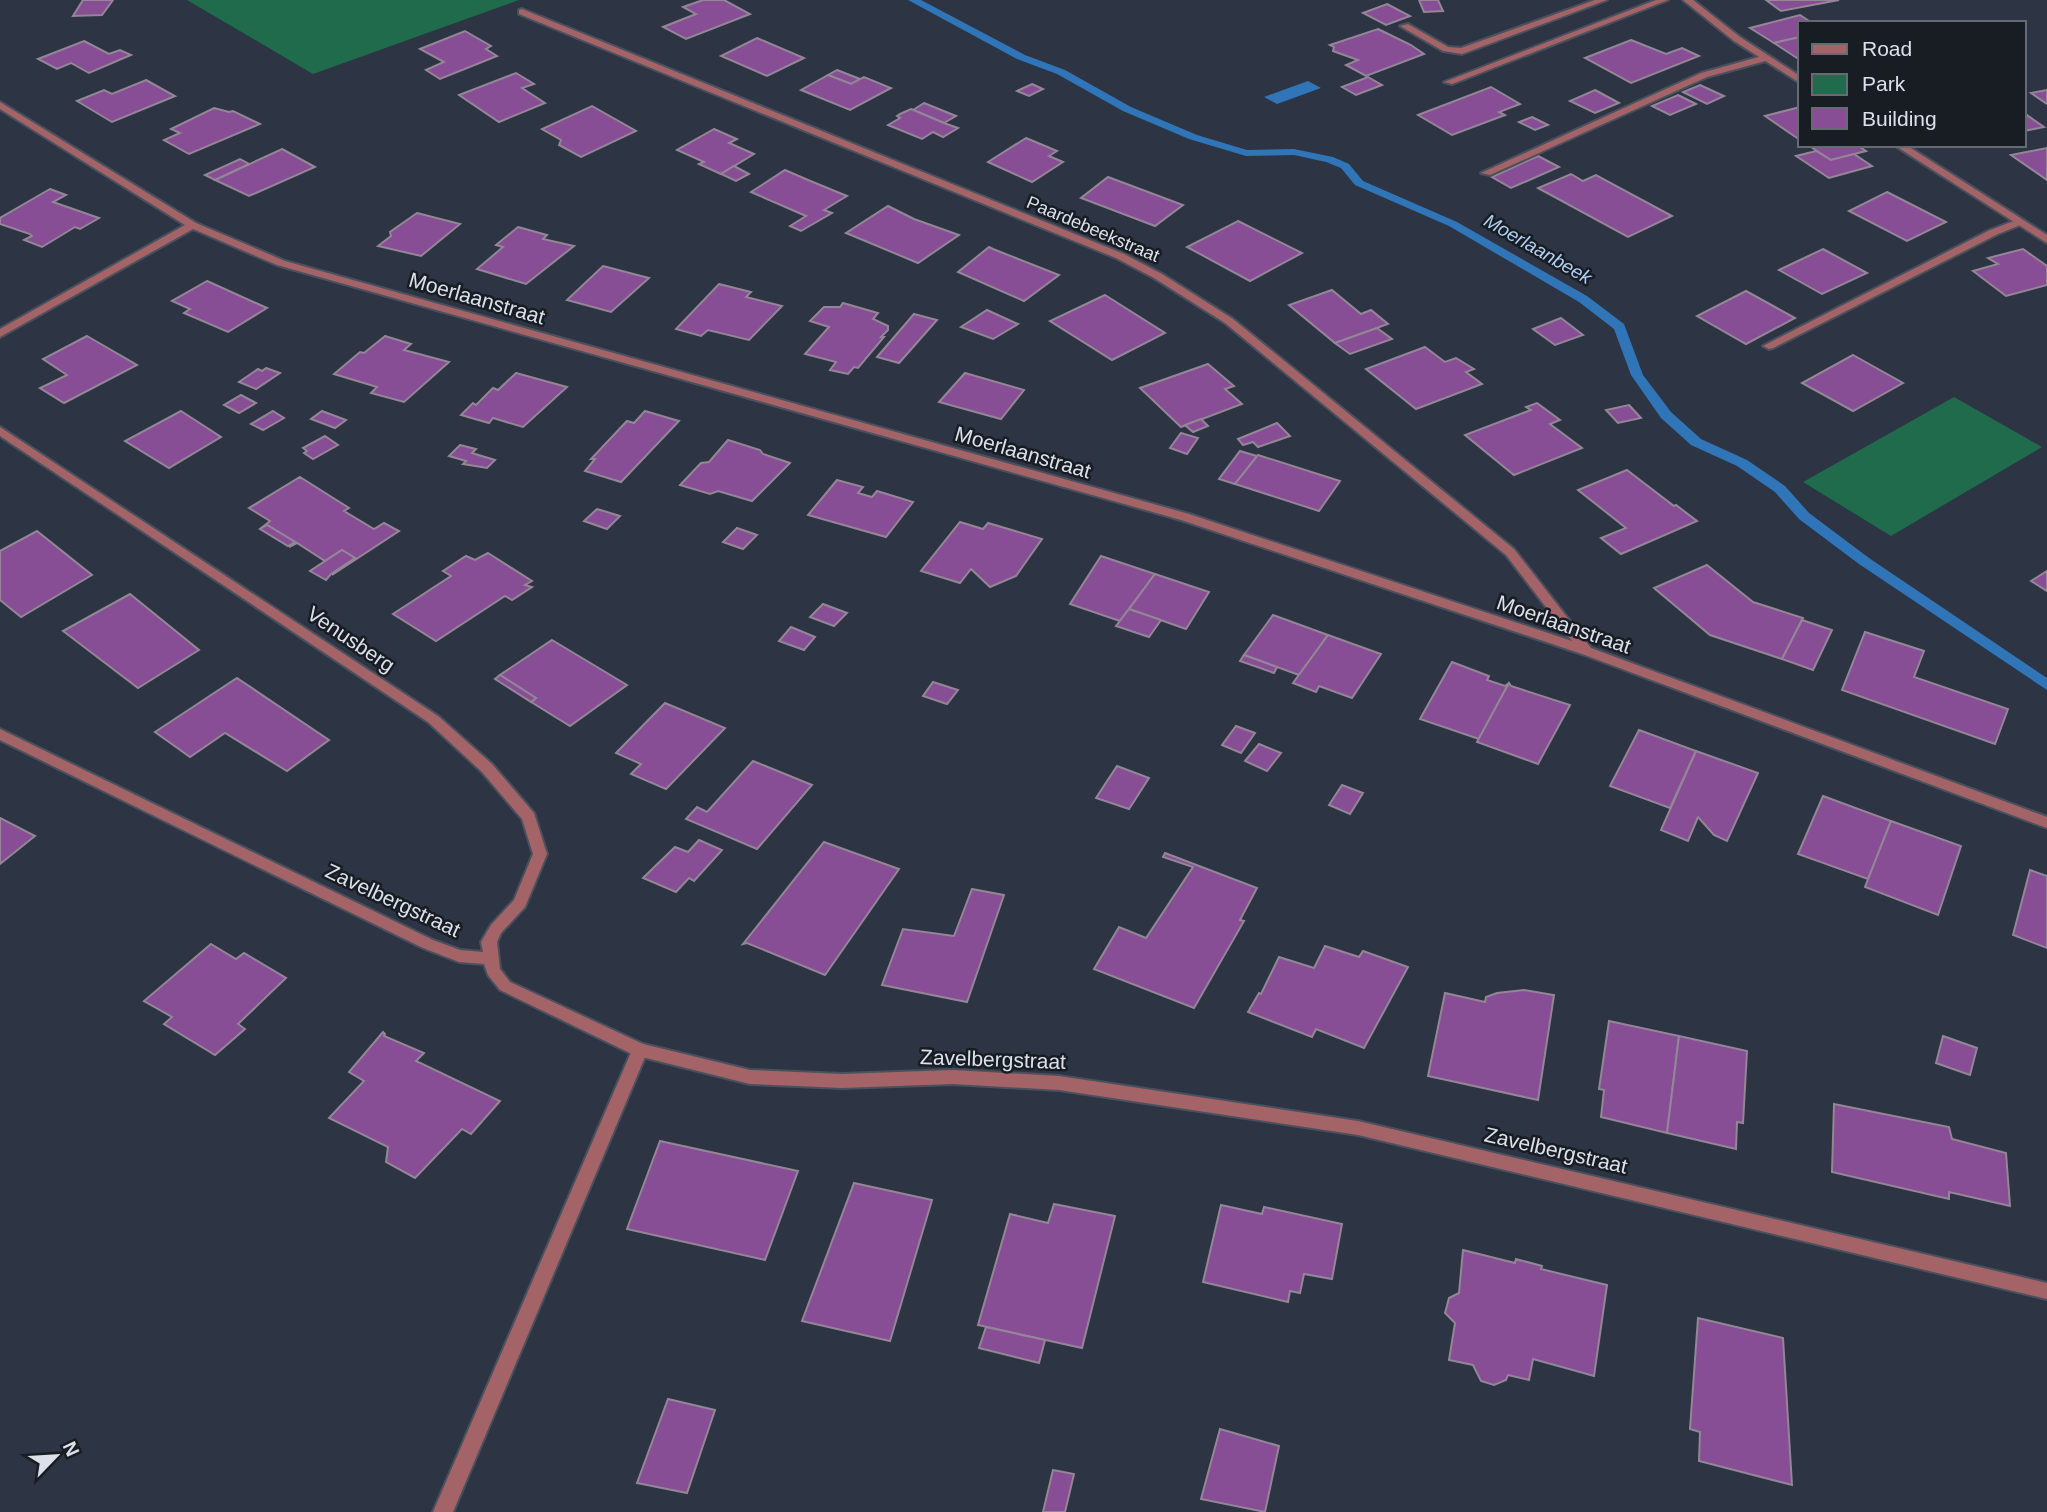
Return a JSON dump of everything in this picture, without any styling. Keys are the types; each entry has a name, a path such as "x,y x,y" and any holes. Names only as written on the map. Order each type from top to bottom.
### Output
{"street":[{"path":"1405,26 1446,49 1462,51 1604,0"},
{"path":"1449,82 1664,0"},
{"path":"1688,0 1798,79"},
{"name":"Paardebeekstraat","path":"522,12 1120,256 1157,276 1229,321 1510,552 1587,651"},
{"path":"1486,173 1704,75 1766,58"},
{"name":"Moerlaanstraat","path":"0,105 192,225 281,263 1185,517 1587,651 2047,823"},
{"path":"1902,147 2047,240"},
{"path":"1769,346 1994,232 2019,222"},
{"path":"0,334 192,225"},
{"name":"Venusberg","path":"0,431 433,719 487,768 529,817 540,854 520,903 496,929 489,942 490,959"},
{"name":"Zavelbergstraat","path":"0,734 428,944 460,957 490,959 493,971 505,986 640,1050 750,1077 842,1081 953,1077 1059,1083 1358,1128 2047,1291"},
{"path":"443,1512 640,1050"}],"green space":[{"path":"187,0 519,0 313,74"},
{"path":"1954,397 2042,447 1891,536 1803,482"}],"water":[{"path":"1308,81 1321,88 1277,104 1264,97"}],"building":[{"path":"83,0 113,0 102,15 73,16"},
{"path":"703,0 724,0 750,14 686,39 663,27 696,14 683,7"},
{"path":"1419,0 1438,0 1443,11 1424,12"},
{"path":"1766,0 1839,0 1781,11"},
{"path":"1387,4 1410,16 1386,25 1363,13"},
{"path":"1800,15 1809,21 1798,21 1798,37 1774,43 1750,28"},
{"path":"1378,29 1424,54 1366,76 1346,65 1358,60 1333,51 1334,47 1330,45"},
{"path":"465,31 491,46 486,49 497,56 440,79 426,70 444,62 420,49"},
{"path":"1798,37 1798,59 1774,43"},
{"path":"757,38 804,58 767,76 721,56"},
{"path":"1631,40 1666,54 1682,48 1699,56 1631,83 1585,58"},
{"path":"84,41 109,54 120,50 131,55 89,73 71,63 57,69 38,59"},
{"path":"837,70 860,79 851,84 828,75"},
{"path":"516,73 534,84 522,88 545,103 499,122 459,95"},
{"path":"828,75 851,84 864,77 891,88 850,110 801,90"},
{"path":"1368,77 1382,85 1356,95 1342,87"},
{"path":"146,80 175,96 112,122 77,101 104,90 112,94"},
{"path":"1032,84 1043,89 1029,96 1017,91"},
{"path":"1700,85 1724,96 1707,104 1683,92"},
{"path":"1491,87 1520,104 1499,112 1505,115 1452,135 1418,115"},
{"path":"1595,90 1619,103 1595,113 1570,101"},
{"path":"2047,90 2047,104 2031,93"},
{"path":"1678,95 1696,104 1670,115 1652,106"},
{"path":"924,103 956,116 944,123 913,110"},
{"path":"592,106 636,131 581,157 559,145 561,140 542,129"},
{"path":"214,108 233,111 260,124 189,154 164,140 180,133 171,129"},
{"path":"1798,108 1798,138 1797,138 1765,116"},
{"path":"911,109 958,128 943,137 933,132 922,139 888,125 900,118 897,116"},
{"path":"2026,114 2044,127 2026,131"},
{"path":"1532,117 1548,125 1535,130 1519,122"},
{"path":"714,129 737,139 729,143 754,154 721,174 699,164 704,162 677,150"},
{"path":"1026,138 1057,151 1049,156 1063,162 1032,182 988,162"},
{"path":"1811,147 1860,147 1866,151 1831,160"},
{"path":"2047,148 2047,180 2011,155"},
{"path":"282,149 315,167 249,196 215,180"},
{"path":"1816,151 1831,160 1854,154 1872,166 1829,178 1796,156"},
{"path":"1538,156 1559,167 1511,188 1492,177"},
{"path":"240,159 249,164 215,180 205,175"},
{"path":"734,166 749,174 736,181 721,174"},
{"path":"785,170 847,196 824,210 832,213 801,231 790,226 806,216 751,192"},
{"path":"1571,174 1583,181 1596,175 1672,216 1628,237 1538,188"},
{"path":"1108,177 1183,205 1155,226 1081,198"},
{"path":"50,189 66,195 53,202 99,218 80,229 75,227 42,247 24,240 32,236 30,234 0,224 0,218"},
{"path":"1887,192 1946,222 1907,241 1849,211"},
{"path":"888,206 914,219 959,235 918,263 846,233"},
{"path":"417,213 460,224 421,256 378,246 391,236 390,232"},
{"path":"1238,221 1302,253 1250,281 1187,247"},
{"path":"518,227 547,235 543,239 574,246 526,284 477,269 503,247 496,245"},
{"path":"989,247 1059,275 1024,301 958,272"},
{"path":"1823,249 1867,273 1822,294 1779,270"},
{"path":"2023,249 2047,266 2047,285 2006,296 1973,271 1998,264 1988,258"},
{"path":"603,266 649,278 611,312 567,300"},
{"path":"207,281 267,308 228,332 184,313 190,309 172,301"},
{"path":"719,284 751,292 746,297 782,306 749,340 708,330 701,336 676,329"},
{"path":"1332,290 1361,314 1371,310 1388,324 1335,343 1289,305"},
{"path":"1746,291 1795,318 1746,344 1697,316"},
{"path":"1105,295 1165,333 1112,360 1050,321"},
{"path":"843,303 878,313 873,319 888,326 888,330 881,337 884,337 858,368 854,367 848,374 830,370 836,362 805,354 829,327 810,321 824,307 840,307"},
{"path":"987,310 1018,324 993,339 961,327"},
{"path":"914,314 937,320 899,363 877,357"},
{"path":"1561,318 1583,335 1555,345 1533,329"},
{"path":"1377,328 1392,339 1350,354 1335,343"},
{"path":"87,336 137,365 64,403 40,388 67,375 43,359"},
{"path":"385,336 411,344 404,350 449,362 404,402 371,393 377,387 334,374 360,352 364,353"},
{"path":"1425,347 1445,362 1456,358 1474,369 1466,372 1482,384 1416,409 1366,369"},
{"path":"1853,355 1903,383 1853,411 1802,383"},
{"path":"1208,364 1234,386 1225,389 1242,404 1181,427 1140,388"},
{"path":"266,368 280,373 256,389 239,382 258,369 262,371"},
{"path":"516,373 567,387 523,427 493,418 489,423 461,415 493,388 498,390"},
{"path":"965,373 1024,390 1001,419 939,402"},
{"path":"241,395 256,403 239,413 224,405"},
{"path":"1537,403 1560,420 1550,424 1582,448 1514,475 1465,435 1531,410 1526,407"},
{"path":"1629,405 1641,418 1618,423 1606,410"},
{"path":"181,411 221,437 169,468 125,441"},
{"path":"273,411 284,418 263,430 251,424"},
{"path":"322,411 346,420 335,428 311,419"},
{"path":"645,411 679,421 621,482 585,471 595,459 591,459 627,421 634,423"},
{"path":"1201,419 1208,426 1193,432 1185,425"},
{"path":"1277,423 1290,436 1258,447 1253,442 1243,445 1238,439"},
{"path":"1181,433 1198,438 1187,454 1170,448"},
{"path":"325,436 338,445 313,459 304,453 307,451 303,448"},
{"path":"728,440 790,463 752,501 718,491 710,494 680,485 701,463 709,462"},
{"path":"460,445 476,449 472,453 495,460 487,468 463,464 466,461 449,456"},
{"path":"1240,451 1257,456 1235,484 1219,479"},
{"path":"1258,455 1340,481 1319,511 1235,484"},
{"path":"1627,470 1697,521 1621,554 1601,538 1626,528 1578,490"},
{"path":"300,477 349,508 344,511 374,529 384,523 399,531 332,575 355,558 342,550 325,561 297,543 289,547 295,542 267,525 260,529 270,521 249,508"},
{"path":"837,480 863,487 858,493 872,497 877,491 913,502 886,537 808,515"},
{"path":"597,509 620,516 607,529 584,521"},
{"path":"960,522 983,529 988,523 1042,539 1016,576 990,587 971,569 960,583 921,571"},
{"path":"267,525 295,542 288,546 260,529"},
{"path":"737,528 757,535 743,549 723,542"},
{"path":"37,531 92,575 21,617 0,600 0,551"},
{"path":"342,550 355,558 326,580 310,571"},
{"path":"488,553 532,581 525,585 532,587 512,600 505,596 436,641 393,614 451,576 443,571 466,556 475,560"},
{"path":"1101,556 1155,574 1120,621 1070,604"},
{"path":"1707,565 1753,602 1803,618 1782,659 1710,635 1654,588"},
{"path":"2047,571 2047,591 2031,581"},
{"path":"1155,574 1209,592 1186,629 1129,609"},
{"path":"130,594 199,650 138,688 63,631"},
{"path":"823,604 847,613 834,626 810,617"},
{"path":"1129,609 1161,620 1149,637 1116,626"},
{"path":"1273,615 1328,635 1299,675 1244,655"},
{"path":"1802,620 1832,630 1813,670 1782,659"},
{"path":"791,627 815,637 804,650 779,641"},
{"path":"1865,632 1924,651 1914,677 2008,709 1995,744 1842,690"},
{"path":"1328,635 1381,654 1352,698 1319,686 1316,692 1293,683"},
{"path":"552,640 627,685 570,726 531,702 536,698 500,675"},
{"path":"1244,655 1277,667 1274,673 1240,661"},
{"path":"1452,662 1489,676 1487,680 1505,686 1509,683 1479,739 1420,719"},
{"path":"500,675 536,698 531,702 495,679"},
{"path":"237,678 329,740 287,771 225,733 190,757 155,732"},
{"path":"933,682 958,690 947,704 923,696"},
{"path":"1509,683 1511,686 1570,705 1538,764 1477,742"},
{"path":"665,703 725,728 666,789 631,774 641,764 616,753"},
{"path":"1236,726 1255,733 1241,753 1222,745"},
{"path":"1639,730 1696,751 1670,808 1610,786"},
{"path":"1259,744 1281,753 1267,771 1245,761"},
{"path":"1696,751 1758,773 1727,841 1714,835 1698,817 1688,841 1661,830"},
{"path":"753,761 812,785 757,849 686,819 697,807 707,812"},
{"path":"1117,766 1149,778 1129,809 1096,798"},
{"path":"1342,785 1363,793 1350,814 1329,805"},
{"path":"1823,796 1891,821 1868,879 1798,854"},
{"path":"0,818 35,836 0,864"},
{"path":"1891,821 1961,846 1938,915 1865,887"},
{"path":"699,840 722,850 694,881 689,878 676,892 643,878 675,847 688,852"},
{"path":"824,842 899,869 825,975 747,943 743,944"},
{"path":"1165,853 1257,888 1240,920 1244,921 1194,1008 1094,969 1119,927 1146,938 1193,867 1163,857"},
{"path":"2030,870 2047,876 2047,948 2013,935"},
{"path":"972,889 1004,895 967,1002 882,985 903,929 954,936"},
{"path":"211,944 236,959 244,953 286,978 238,1024 245,1029 215,1055 164,1024 172,1017 144,1001"},
{"path":"1325,946 1359,957 1363,951 1408,967 1364,1048 1316,1029 1312,1037 1248,1012 1259,993 1261,994 1279,957 1314,968"},
{"path":"1524,990 1554,995 1538,1100 1428,1076 1445,993 1485,1002 1486,997 1497,993"},
{"path":"1609,1021 1679,1036 1667,1133 1601,1117 1604,1090 1599,1089"},
{"path":"383,1032 384,1036 424,1053 416,1061 500,1101 471,1134 462,1129 415,1178 386,1162 388,1147 329,1118 364,1081 349,1072"},
{"path":"1679,1036 1747,1051 1743,1123 1737,1122 1736,1149 1667,1133"},
{"path":"1943,1036 1977,1048 1970,1075 1936,1063"},
{"path":"1834,1104 1949,1127 1952,1139 2006,1153 2010,1206 1949,1192 1949,1199 1832,1172"},
{"path":"660,1141 798,1171 765,1260 627,1229"},
{"path":"854,1183 932,1200 890,1341 802,1321"},
{"path":"1054,1204 1115,1216 1082,1348 978,1325 1010,1214 1048,1223"},
{"path":"1221,1205 1262,1214 1264,1207 1342,1224 1332,1279 1304,1274 1300,1293 1290,1291 1288,1302 1203,1282"},
{"path":"1463,1250 1515,1263 1516,1259 1542,1266 1541,1269 1607,1285 1594,1376 1533,1359 1529,1380 1508,1375 1506,1380 1494,1385 1481,1381 1473,1365 1449,1360 1455,1323 1445,1313 1449,1298 1459,1293"},
{"path":"1698,1318 1783,1338 1792,1485 1699,1461 1700,1432 1690,1429"},
{"path":"986,1327 1045,1340 1039,1363 979,1348"},
{"path":"668,1399 715,1410 687,1493 637,1483"},
{"path":"1220,1429 1279,1446 1265,1512 1201,1499"},
{"path":"1053,1470 1074,1474 1065,1512 1043,1512"}],"waterway":[{"name":"Moerlaanbeek","path":"913,0 1021,57 1061,72 1127,109 1193,137 1246,153 1294,152 1329,159 1345,166 1359,183 1453,224 1583,299 1620,327 1637,375 1666,415 1696,442 1742,463 1780,489 1804,516 1864,561 2047,685"}]}
